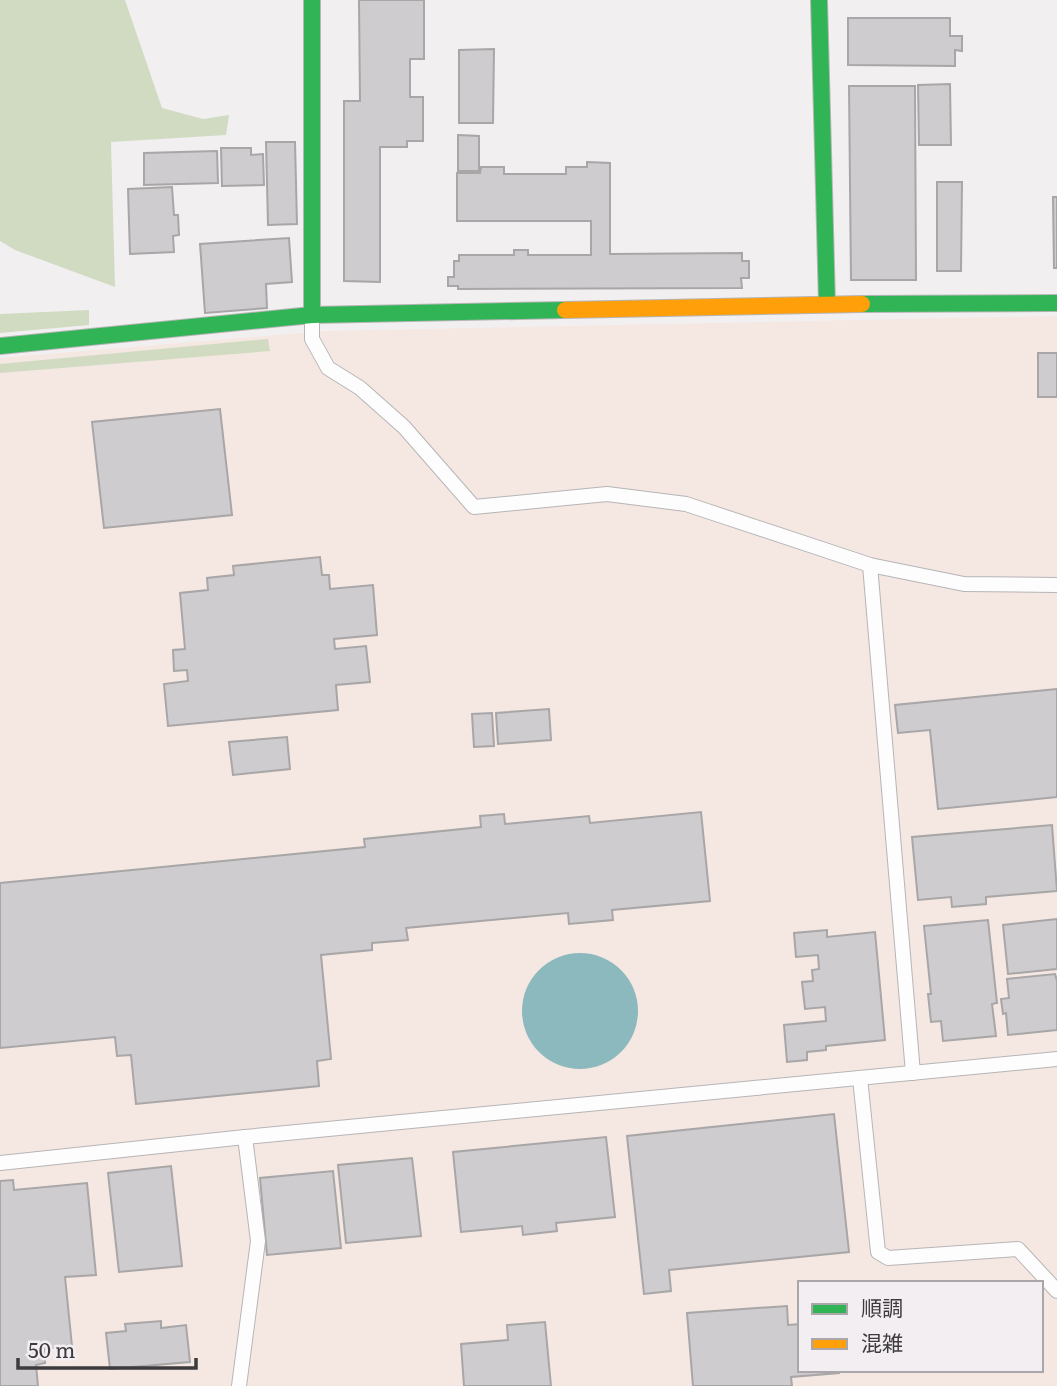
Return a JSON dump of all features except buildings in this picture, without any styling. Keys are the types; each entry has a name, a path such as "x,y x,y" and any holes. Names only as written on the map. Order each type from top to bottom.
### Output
{"street":[{"path":"312,0 312,315"},
{"path":"819,0 827,304"},
{"path":"0,346 312,315 827,304 1057,303"}],"lane":[{"path":"312,315 312,339 328,368 360,388 404,427 474,507 607,494 686,504 870,565 964,584 1057,585"},
{"path":"870,565 913,1073"},
{"path":"0,1163 1057,1059"},
{"path":"860,1078 878,1252 888,1258 1018,1249 1057,1291"},
{"path":"239,1386 258,1241 245,1137"}],"shaded area":[{"path":"1057,316 1057,1386 0,1386 0,358 326,331"}],"green space":[{"path":"0,0 125,0 162,108 203,119 229,115 226,135 111,142 115,287 15,250 0,241"},
{"path":"89,310 89,325 0,333 0,314"},
{"path":"268,339 270,351 0,373 0,364"}],"water":[{"path":"580,953 602,958 621,970 633,989 638,1011 633,1033 621,1052 602,1064 580,1069 558,1064 539,1052 527,1033 522,1011 527,989 539,970 558,958"}],"traffic: fast":[{"path":"312,0 312,315 565,310"},
{"path":"819,0 827,304"},
{"path":"862,304 1057,303"},
{"path":"0,346 312,315"}],"traffic: slow":[{"path":"565,310 862,304"}]}
